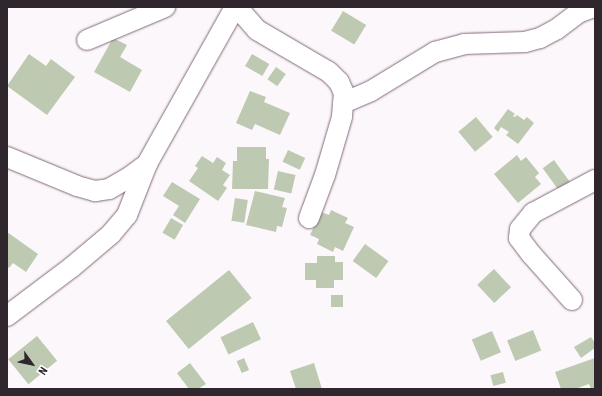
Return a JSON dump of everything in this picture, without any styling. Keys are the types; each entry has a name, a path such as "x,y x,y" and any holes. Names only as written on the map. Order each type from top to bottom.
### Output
{"street":[{"path":"87,40 165,7"},
{"path":"7,316 72,267 112,234 127,214 147,164 236,7 257,30 329,72 339,82 344,93 342,117 325,175 309,218"},
{"path":"343,104 371,90 435,52 464,44 525,42 540,38 557,29 578,13 594,8"},
{"path":"7,157 77,186 95,191 108,189 128,178 147,164"},
{"path":"572,300 531,254 519,238 520,229 533,213 595,180"}],"building":[{"path":"343,11 366,25 354,45 331,31"},
{"path":"113,38 127,45 120,57 142,70 130,92 94,72"},
{"path":"29,54 46,66 51,59 75,77 47,115 7,86"},
{"path":"252,54 269,64 262,76 245,66"},
{"path":"276,67 286,74 277,86 267,79"},
{"path":"250,91 266,97 264,102 290,113 280,135 255,124 252,130 236,123"},
{"path":"508,109 515,114 513,116 515,117 517,115 524,120 527,117 534,123 518,144 506,135 509,132 501,127 498,132 494,128"},
{"path":"476,117 493,137 475,152 458,132"},
{"path":"237,147 266,147 266,159 269,159 268,189 232,189 233,161 237,161"},
{"path":"288,150 305,158 300,170 283,162"},
{"path":"517,155 521,161 526,157 539,173 535,177 541,184 518,203 494,174"},
{"path":"202,156 213,163 217,157 226,163 222,170 230,175 223,185 227,188 218,201 189,181 198,168 195,166"},
{"path":"554,160 571,183 560,192 543,168"},
{"path":"278,171 296,175 291,194 274,190"},
{"path":"172,182 200,199 185,223 173,215 179,206 163,196"},
{"path":"255,191 285,198 282,207 287,208 282,227 277,226 276,232 246,225"},
{"path":"235,198 248,200 244,223 231,221"},
{"path":"331,210 348,218 345,223 354,227 343,251 335,247 333,252 317,244 319,239 310,235 321,212 329,215"},
{"path":"171,218 183,225 175,240 162,233"},
{"path":"7,232 38,254 26,272 13,263 9,268 7,266"},
{"path":"365,244 388,261 376,278 353,261"},
{"path":"317,256 335,256 335,262 343,262 343,280 334,280 334,288 316,288 316,280 305,280 305,263 317,263"},
{"path":"494,269 511,287 494,303 477,285"},
{"path":"229,270 252,298 189,349 166,321"},
{"path":"331,295 343,295 343,307 331,307"},
{"path":"253,322 261,339 228,354 220,337"},
{"path":"533,330 541,350 515,361 507,340"},
{"path":"492,331 501,352 481,361 472,340"},
{"path":"37,336 57,361 28,384 8,359"},
{"path":"591,337 595,343 595,348 581,358 574,347"},
{"path":"244,358 249,370 242,373 237,361"},
{"path":"595,358 595,389 591,389 589,384 575,389 561,389 555,372"},
{"path":"190,363 206,384 198,389 189,389 177,373"},
{"path":"314,363 322,389 296,389 290,371"},
{"path":"503,372 506,383 493,386 490,375"}]}
